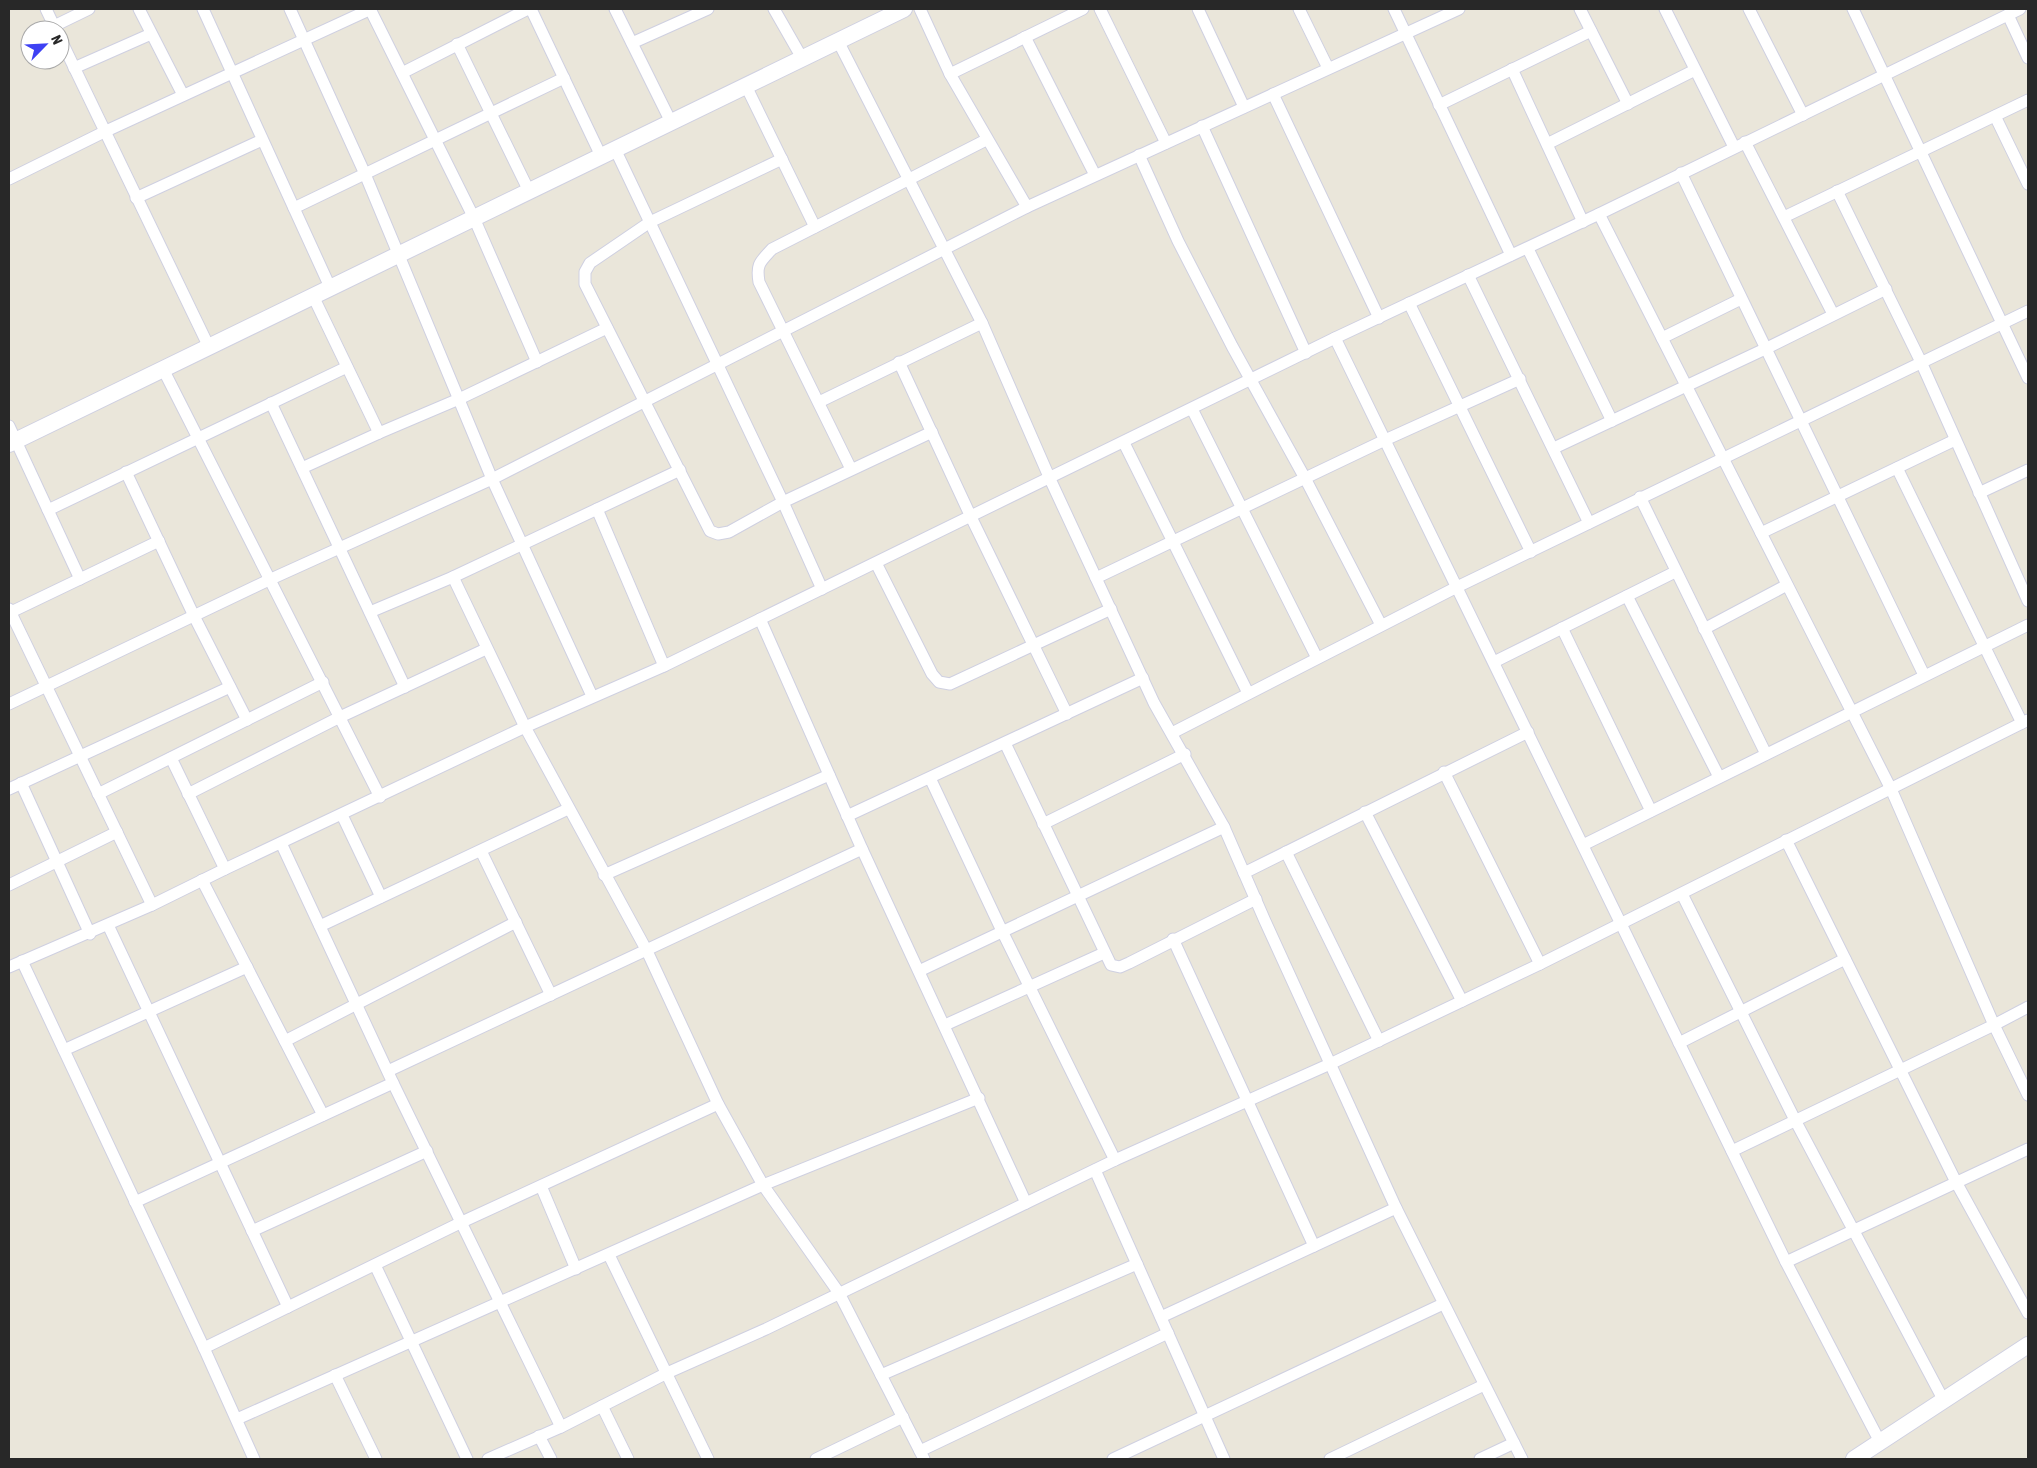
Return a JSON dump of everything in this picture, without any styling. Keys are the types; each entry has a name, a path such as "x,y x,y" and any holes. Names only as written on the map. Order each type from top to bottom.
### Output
{"street":[{"path":"69,20 89,9"},
{"path":"139,9 183,95"},
{"path":"203,9 330,287"},
{"path":"290,9 306,40 365,174 492,479 592,696"},
{"path":"9,179 104,132 371,9 474,218 537,362"},
{"path":"402,73 530,9 564,78 650,222 783,502 822,589"},
{"path":"615,9 671,122"},
{"path":"632,43 683,14 708,9"},
{"path":"774,9 802,58"},
{"path":"12,442 904,9"},
{"path":"920,9 950,74 1026,207"},
{"path":"950,74 1083,9"},
{"path":"1100,9 1166,142"},
{"path":"1198,9 1244,107"},
{"path":"1299,9 1328,68"},
{"path":"1394,9 1511,255"},
{"path":"9,704 271,579 492,479 1026,207 1459,9"},
{"path":"1580,9 1628,104"},
{"path":"1665,9 1734,147"},
{"path":"1749,9 1803,115"},
{"path":"1853,9 2028,378"},
{"path":"9,966 108,926 525,727 664,666 1050,479 1306,352 1511,255 1528,249 2020,9"},
{"path":"2008,15 2028,58"},
{"path":"1439,105 1591,31"},
{"path":"74,68 151,34"},
{"path":"1025,37 1095,175"},
{"path":"838,41 946,249 982,323 1050,479 1143,678 1224,827 1396,1208 1522,1459"},
{"path":"457,44 490,115 529,191"},
{"path":"70,59 208,347"},
{"path":"1512,69 1583,222"},
{"path":"1547,144 1695,70"},
{"path":"294,208 564,78"},
{"path":"746,86 815,227"},
{"path":"1273,94 1379,318"},
{"path":"1784,217 2028,100"},
{"path":"1995,116 2028,184"},
{"path":"1202,126 1306,352"},
{"path":"136,198 262,140"},
{"path":"852,469 759,282 757,270 760,262 772,249 986,140"},
{"path":"1745,142 1833,314"},
{"path":"1139,154 1178,241 1381,625"},
{"path":"782,159 650,222 590,263 584,272 585,284 710,531 718,534 729,532 783,502 932,432"},
{"path":"1681,173 1924,675"},
{"path":"1837,191 1922,362 2028,601"},
{"path":"1599,214 1891,789 1994,1025 2028,1095"},
{"path":"1528,249 1612,421"},
{"path":"1468,275 1589,523"},
{"path":"1554,448 1765,349 1886,289"},
{"path":"313,296 379,433"},
{"path":"1662,338 1741,299"},
{"path":"1409,303 1531,552"},
{"path":"1172,733 1458,587 1723,457 2028,311"},
{"path":"819,402 982,323"},
{"path":"302,468 379,433 459,400 607,328"},
{"path":"1335,338 1786,1262 1880,1442"},
{"path":"899,362 971,517 1067,714"},
{"path":"48,510 198,437 347,368"},
{"path":"163,369 380,797"},
{"path":"1096,578 1306,480 1385,440 1520,380"},
{"path":"271,403 405,687"},
{"path":"1192,409 1317,658"},
{"path":"9,426 12,442 48,510 80,579"},
{"path":"1761,533 1955,440"},
{"path":"1124,442 1248,693"},
{"path":"488,1459 561,1427 667,1373 839,1293 1114,1160 1330,1064 1540,964 2025,722 1984,646 1898,468"},
{"path":"370,612 453,577 680,470"},
{"path":"1979,493 2028,470"},
{"path":"126,472 194,616 247,720"},
{"path":"1640,498 1766,754"},
{"path":"597,509 664,666"},
{"path":"152,905 9,611 159,541"},
{"path":"876,563 932,674 939,682 950,684 1111,609"},
{"path":"1494,662 1675,572"},
{"path":"453,577 486,649 568,810 647,951 718,1104 763,1185 839,1293 922,1455 1168,1333"},
{"path":"1704,629 1787,585"},
{"path":"1627,596 1719,778"},
{"path":"760,620 862,849 1026,1203"},
{"path":"1583,845 1852,710 2028,625"},
{"path":"1562,628 1652,811"},
{"path":"188,794 340,717 486,649"},
{"path":"847,816 1143,678"},
{"path":"98,794 322,682"},
{"path":"9,789 230,686"},
{"path":"1244,872 1528,732"},
{"path":"1005,743 1111,965 1120,967 1256,899"},
{"path":"1043,824 1185,754"},
{"path":"171,758 225,869"},
{"path":"1444,772 1540,964"},
{"path":"604,875 829,775"},
{"path":"930,778 1002,931 1114,1160"},
{"path":"21,784 90,934"},
{"path":"320,926 568,810"},
{"path":"1365,812 1462,1001"},
{"path":"342,815 381,897"},
{"path":"919,971 1224,827"},
{"path":"9,885 117,832"},
{"path":"1786,840 1956,1182 2028,1313"},
{"path":"281,843 393,1083 561,1427"},
{"path":"388,1071 862,849"},
{"path":"481,851 551,995"},
{"path":"1286,852 1379,1041"},
{"path":"202,880 323,1115"},
{"path":"1682,894 1795,1120 1944,1400"},
{"path":"285,1041 516,922"},
{"path":"108,926 288,1307"},
{"path":"1173,939 1246,1102 1314,1246"},
{"path":"945,1025 1104,953"},
{"path":"1679,1043 1844,959"},
{"path":"22,961 204,1348 254,1459"},
{"path":"64,1050 247,967"},
{"path":"1732,1151 2028,1007"},
{"path":"135,1202 393,1083"},
{"path":"237,1419 610,1255 763,1185 979,1098"},
{"path":"204,1348 462,1222 718,1104"},
{"path":"1786,1262 2028,1149"},
{"path":"252,1231 427,1151"},
{"path":"1095,1170 1224,1459"},
{"path":"541,1186 576,1269"},
{"path":"1160,1317 1396,1208"},
{"path":"610,1255 708,1459"},
{"path":"881,1375 1137,1264"},
{"path":"375,1265 467,1459"},
{"path":"1113,1459 1443,1304"},
{"path":"1854,1459 2028,1346"},
{"path":"335,1376 376,1459"},
{"path":"1330,1459 1484,1385"},
{"path":"602,1406 628,1459"},
{"path":"816,1459 903,1416"},
{"path":"539,1436 551,1459"},
{"path":"1480,1459 1514,1443"}]}
